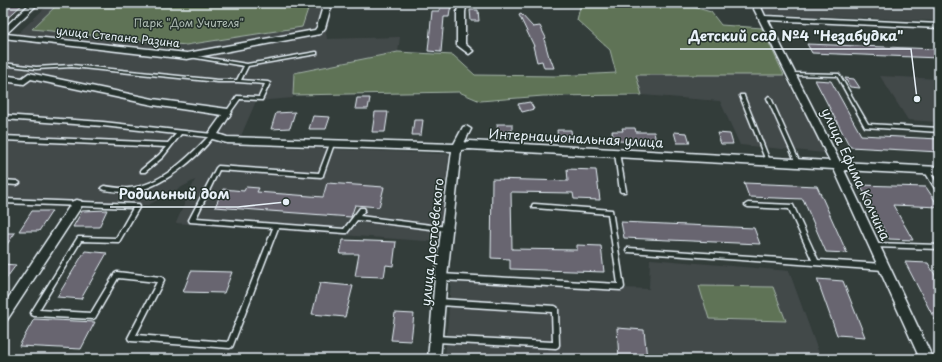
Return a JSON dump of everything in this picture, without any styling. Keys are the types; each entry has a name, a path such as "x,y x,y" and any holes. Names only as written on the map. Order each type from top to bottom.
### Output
{"street":[{"path":"3,33 35,3"},
{"name":"улица Степана Разина","path":"3,36 187,56 317,32 321,28 328,3"},
{"path":"463,3 461,12 462,45 469,51"},
{"name":"улица Ефима Колчина","path":"756,3 837,165 927,359"},
{"path":"764,18 939,26"},
{"path":"3,78 24,81 29,76 117,96 201,110 228,112 212,136"},
{"name":"улица Достоевского","path":"434,359 441,278 457,148 466,130"},
{"name":"Интернациональная улица","path":"212,136 228,140 332,144 457,148 469,145 939,171"},
{"path":"3,316 77,204"}],"lane":[{"path":"187,56 247,65 316,53"},
{"path":"3,64 36,68 72,66 218,81 268,83 260,99 239,97 228,112"},
{"path":"238,81 247,65"},
{"path":"792,74 838,75 867,126 939,130"},
{"path":"742,96 768,161"},
{"path":"769,98 798,163"},
{"path":"3,117 212,136"},
{"path":"143,171 161,156 180,132"},
{"path":"104,188 131,190 155,182 188,161 212,136"},
{"path":"3,138 170,145"},
{"path":"332,144 321,175 218,168 192,220 345,231 362,210"},
{"path":"617,153 624,191"},
{"path":"926,170 939,191"},
{"path":"3,182 17,183"},
{"path":"3,201 137,206 117,240 80,239 34,313 93,316 117,275 161,280 132,338 230,345 276,226"},
{"path":"748,205 791,207 816,262"},
{"path":"441,278 621,286 610,212 535,206"},
{"path":"356,218 447,230"},
{"path":"874,245 939,247"},
{"path":"629,250 884,267"},
{"path":"436,339 556,345 555,309 439,302"}],"shaded area":[{"path":"50,3 59,3 33,29 302,27 310,3 333,3 326,33 327,39 400,37 398,52 294,73 293,98 256,101 237,145 449,154 439,242 176,223 195,180 148,205 97,206 3,203 3,48"},
{"path":"760,3 939,3 939,21 766,14"},
{"path":"635,75 784,75 825,153 740,145 720,101 642,95"},
{"path":"880,76 939,79 939,122 908,120"},
{"path":"650,259 789,271 821,359 445,359 451,282 649,289"}],"green space":[{"name":"Парк \"Дом Учителя\"","path":"59,3 310,3 302,27 186,45 32,29"},
{"path":"581,3 688,3 690,6 711,12 721,25 762,28 784,75 636,75 642,95 543,96 480,101 459,92 293,95 294,73 398,52 453,55 475,75 556,76 616,73 610,50 577,20"},
{"path":"699,286 773,287 786,321 709,319"}],"building":[{"path":"9,3 24,3 3,22 3,8"},
{"path":"440,5 451,5 449,17 444,17 441,52 428,51 432,11 439,11"},
{"path":"470,10 478,10 479,21 471,21"},
{"path":"521,14 533,27 540,26 546,38 544,39 554,68 544,68 542,61 537,62 534,46 519,15"},
{"path":"807,44 936,49 939,53 939,58 812,53"},
{"path":"845,78 854,79 860,88 850,87"},
{"path":"815,80 831,81 861,135 939,139 939,152 850,147"},
{"path":"357,98 370,98 368,109 355,109"},
{"path":"530,102 534,109 522,112 518,104"},
{"path":"295,112 290,128 271,129 276,113"},
{"path":"375,112 388,112 385,132 372,132"},
{"path":"313,116 330,117 326,129 309,129"},
{"path":"414,120 423,120 421,135 412,135"},
{"path":"497,124 512,124 512,136 498,136"},
{"path":"622,128 635,128 636,132 654,132 656,142 614,141 612,131 623,131"},
{"path":"557,130 571,130 572,139 558,139"},
{"path":"674,132 687,133 690,143 677,143"},
{"path":"717,133 730,134 733,144 721,144"},
{"path":"567,169 596,170 600,200 574,199 573,193 511,192 512,249 577,250 577,245 601,246 604,272 510,269 510,259 491,258 492,179 568,181"},
{"path":"327,183 384,187 379,207 355,205 351,217 215,207 223,189 244,191 246,187 259,188 257,192 323,197"},
{"path":"744,183 817,186 847,253 826,252 803,199 749,197"},
{"path":"860,185 926,187 939,207 893,205 913,240 889,239"},
{"path":"107,210 99,227 73,227 82,211"},
{"path":"32,211 52,211 39,231 19,231"},
{"path":"621,222 754,228 760,244 624,238"},
{"path":"3,233 15,233 3,250"},
{"path":"343,240 396,242 393,266 386,265 384,277 355,276 359,254 340,254"},
{"path":"85,251 107,253 81,299 57,297"},
{"path":"905,262 928,263 939,282 939,328"},
{"path":"3,264 16,265 3,283"},
{"path":"191,271 232,272 224,293 183,292"},
{"path":"817,279 843,281 865,337 837,335"},
{"path":"320,283 353,286 345,317 312,314"},
{"path":"395,313 414,314 411,341 391,340"},
{"path":"34,319 95,322 81,349 19,346"},
{"path":"617,328 644,330 647,359 619,359"}],"place":[{"name":"Детский сад №4 \"Незабудка\"","path":"917,99"},
{"name":"Родильный дом","path":"286,202"}]}
